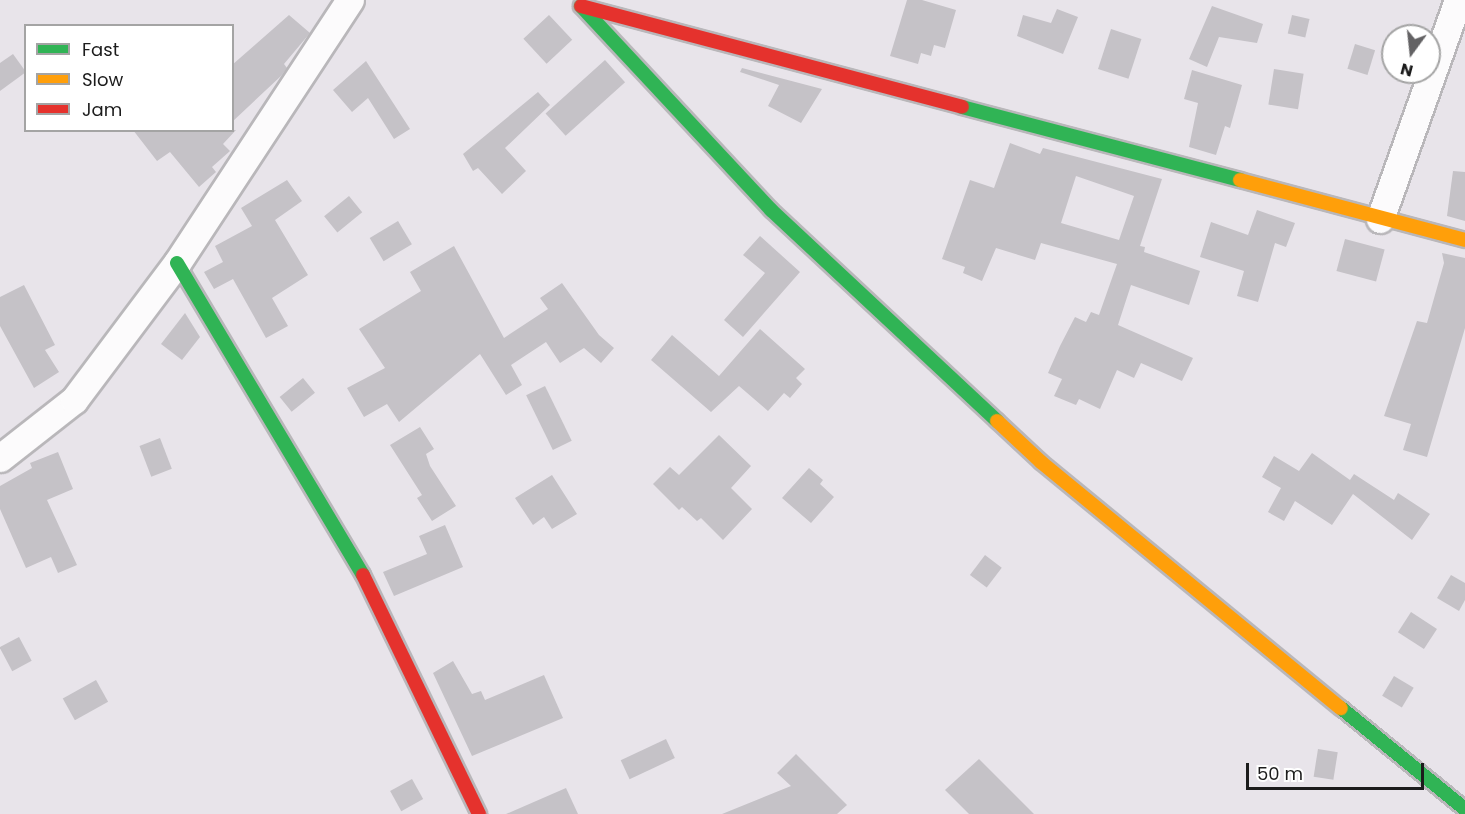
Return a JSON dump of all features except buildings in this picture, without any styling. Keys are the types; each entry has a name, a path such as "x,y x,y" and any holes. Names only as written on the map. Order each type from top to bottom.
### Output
{"street":[{"path":"0,458 74,400 177,263 350,0"},
{"path":"565,0 580,6 1465,240"},
{"path":"1380,219 1458,0"},
{"path":"580,6 771,210 1041,462 1465,809"},
{"path":"177,263 357,562 479,814"}],"traffic: fast":[{"path":"581,6 771,210 997,421"},
{"path":"962,107 1240,180"},
{"path":"177,263 363,575"},
{"path":"1341,708 1465,809"}],"traffic: slow":[{"path":"1240,180 1465,240"},
{"path":"997,421 1041,462 1341,708"}],"traffic: jam":[{"path":"581,6 962,107"},
{"path":"363,575 479,814"}]}
